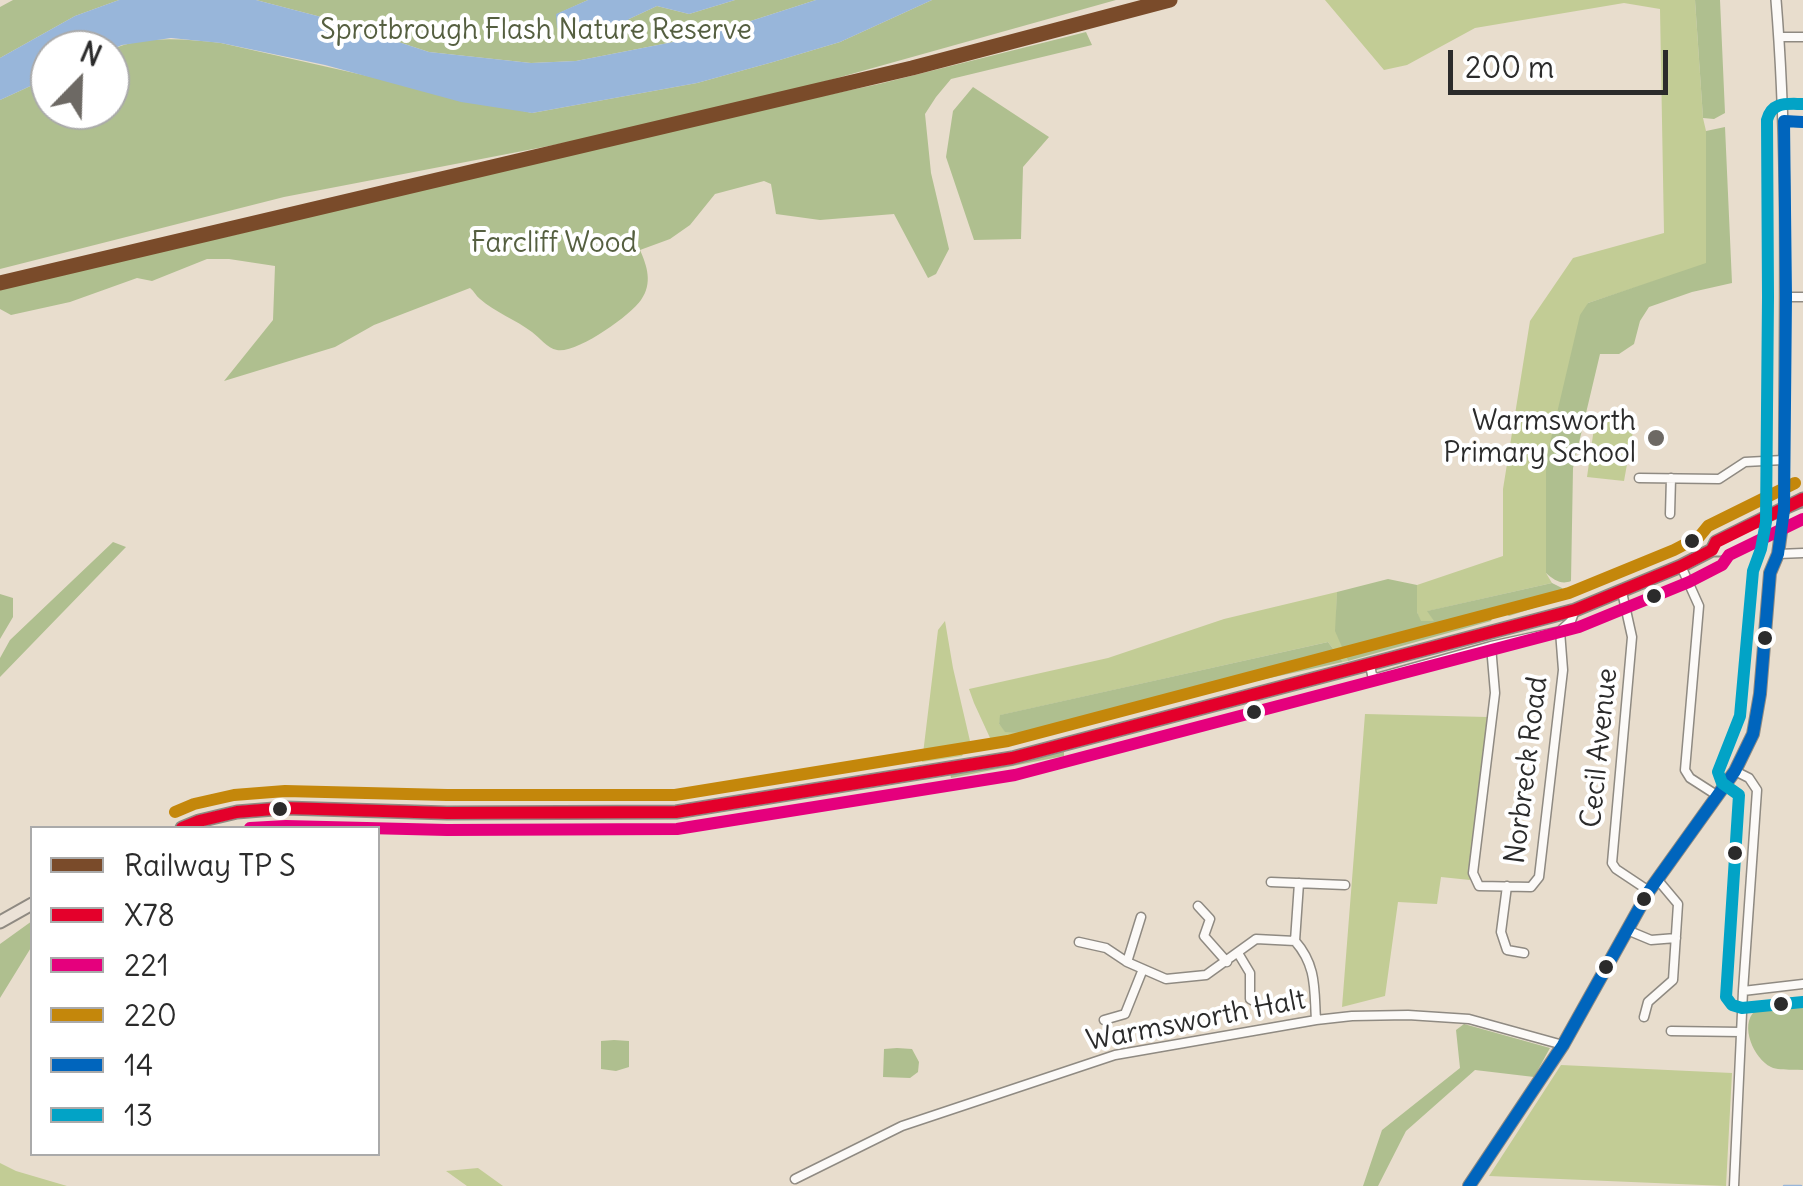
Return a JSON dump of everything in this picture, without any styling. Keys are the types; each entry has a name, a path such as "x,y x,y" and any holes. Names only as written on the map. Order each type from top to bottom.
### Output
{"main road":[{"path":"1712,550 1716,542 1803,500"},
{"path":"1469,1186 1563,1044 1649,892 1736,772 1757,718 1770,574 1778,554 1784,510"},
{"path":"187,826 237,812 286,808 447,813 676,812 1012,758 1575,610 1803,514"},
{"path":"0,922 30,905"}],"street":[{"path":"1776,0 1784,120 1784,510"},
{"path":"1779,36 1803,36"},
{"path":"1784,120 1803,122"},
{"path":"1786,297 1803,297"},
{"path":"1639,478 1724,478 1745,462 1784,460"},
{"path":"1670,514 1671,478"},
{"path":"1778,554 1803,553"},
{"path":"1681,566 1699,606 1685,770 1690,778 1718,796"},
{"name":"Cecil Avenue","path":"1622,592 1632,637 1612,863 1649,892"},
{"path":"1370,665 1376,678 1560,631 1572,621 1575,610"},
{"name":"Norbreck Road","path":"1507,886 1532,888 1539,877 1563,670 1560,631"},
{"path":"1491,646 1494,694 1473,873 1480,886 1507,886 1500,932 1507,950 1524,952"},
{"path":"1734,1186 1757,790 1750,778 1736,772"},
{"path":"1644,1017 1648,1002 1673,980 1678,904 1657,880"},
{"path":"1271,882 1345,885"},
{"path":"1299,883 1295,941 1306,954 1314,975 1316,1020"},
{"path":"1198,906 1210,919 1204,936 1227,962"},
{"path":"1127,962 1141,917"},
{"path":"1627,930 1651,940 1676,938"},
{"path":"1079,942 1106,948 1166,979 1206,976 1256,940 1295,941"},
{"path":"1238,953 1250,973 1249,1001"},
{"path":"1104,1020 1125,1014 1143,969"},
{"path":"1743,991 1803,984"},
{"name":"Warmsworth Halt","path":"795,1179 902,1126 1115,1056 1316,1020 1352,1016 1470,1019 1563,1044"},
{"path":"1672,1032 1742,1032"}],"green space":[{"path":"13,0 119,0 50,30 30,30 30,41 0,58 0,7"},
{"name":"Sprotbrough Flash Nature Reserve","path":"256,0 588,0 557,14 629,19 657,6 689,14 735,0 816,0 704,36 576,61 531,63 429,52"},
{"path":"932,0 1116,0 694,118 284,197 0,269 0,100 30,86 30,130 130,130 130,44 165,39 221,43 532,113 697,83 840,42"},
{"path":"1325,0 1695,0 1706,131 1707,264 1588,303 1546,573 1552,583 1428,611 1435,621 1420,621 1417,585 1503,556 1503,489 1530,321 1573,258 1664,233 1660,9 1624,3 1475,28 1407,65 1384,70"},
{"path":"1695,0 1720,0 1725,113 1714,119 1703,118"},
{"name":"Farcliff Wood","path":"1086,32 1092,45 951,79 925,114 931,173 949,249 936,274 928,278 894,214 820,220 776,214 771,184 764,181 715,194 690,225 670,239 640,250 648,281 641,300 602,332 566,350 550,347 486,304 470,288 374,325 335,347 224,381 273,320 275,266 229,259 207,259 152,281 137,278 70,302 11,315 0,309 0,287 238,234 587,146 879,84"},
{"path":"973,87 1049,137 1023,167 1021,239 974,240 946,157 953,111"},
{"path":"1725,127 1732,283 1649,307 1640,321 1634,344 1619,354 1600,354 1573,468 1571,581 1558,581 1546,573 1546,460 1580,315 1588,303 1706,263 1706,131"},
{"path":"1596,414 1635,420 1624,481 1587,477"},
{"path":"113,542 126,547 0,677 0,658 10,640"},
{"path":"1388,579 1417,585 1421,621 1434,621 1427,611 1552,583 1568,597 1509,616 1495,613 1491,621 1348,661 1335,631 1337,592"},
{"path":"1337,592 1336,631 1348,661 1343,662 1328,642 1001,715 999,724 1005,731 1019,733 991,740 969,689 1108,658 1224,619"},
{"path":"0,594 13,598 13,617 0,639"},
{"path":"945,621 970,741 962,756 922,762 938,630"},
{"path":"1328,642 1343,662 1019,733 1005,732 999,724 1000,715"},
{"path":"1365,714 1487,717 1470,880 1441,877 1437,904 1398,902 1385,996 1342,1007"},
{"path":"1064,749 1064,756 951,778 950,772"},
{"path":"30,922 30,949 0,998 0,944"},
{"path":"1803,1004 1803,1070 1771,1067 1759,1057 1751,1041 1750,1017 1765,1006"},
{"path":"1464,1024 1550,1048 1534,1077 1475,1070 1406,1131 1378,1186 1363,1186 1382,1130 1460,1068 1456,1030"},
{"path":"601,1041 629,1041 629,1067 616,1071 601,1069"},
{"path":"884,1049 912,1049 919,1062 918,1072 910,1078 883,1077"},
{"path":"1561,1065 1732,1073 1726,1186 1489,1176"},
{"path":"0,1163 16,1171 67,1186 0,1186"},
{"path":"478,1168 503,1186 467,1186 446,1171"}],"water":[{"path":"119,0 256,0 429,52 531,63 576,61 704,36 816,0 932,0 840,42 773,62 697,83 532,113 461,102 325,65 221,43 171,38 130,44 130,30 50,30"},
{"path":"588,0 735,0 689,14 657,6 629,19 622,28 557,28 556,14"},
{"path":"30,41 30,86 0,100 0,58"}],"waterway":[{"path":"1784,1186 1801,1186"}],"transit line":[{"path":"0,283 912,68 1170,0"},
{"name":"13","path":"1803,104 1776,107 1767,120 1766,522 1753,571 1740,716 1718,772 1722,783 1739,795 1726,997 1732,1005 1742,1008 1803,1002"},
{"name":"14","path":"1469,1186 1563,1045 1649,891 1735,771 1753,734 1770,573 1778,554 1784,510 1784,121 1803,122"},
{"name":"220","path":"175,812 234,795 285,791 675,795 1008,741 1569,593 1674,550 1699,537 1708,526 1795,483"},
{"name":"X78","path":"187,826 237,812 286,808 447,813 676,812 1012,758 1575,610 1681,566 1712,550 1716,542 1803,499"},
{"name":"221","path":"380,828 677,829 1015,775 1579,627 1689,582 1722,565 1729,555 1803,519"}],"place":[{"name":"Warmsworth Primary School","path":"1656,438"}]}
